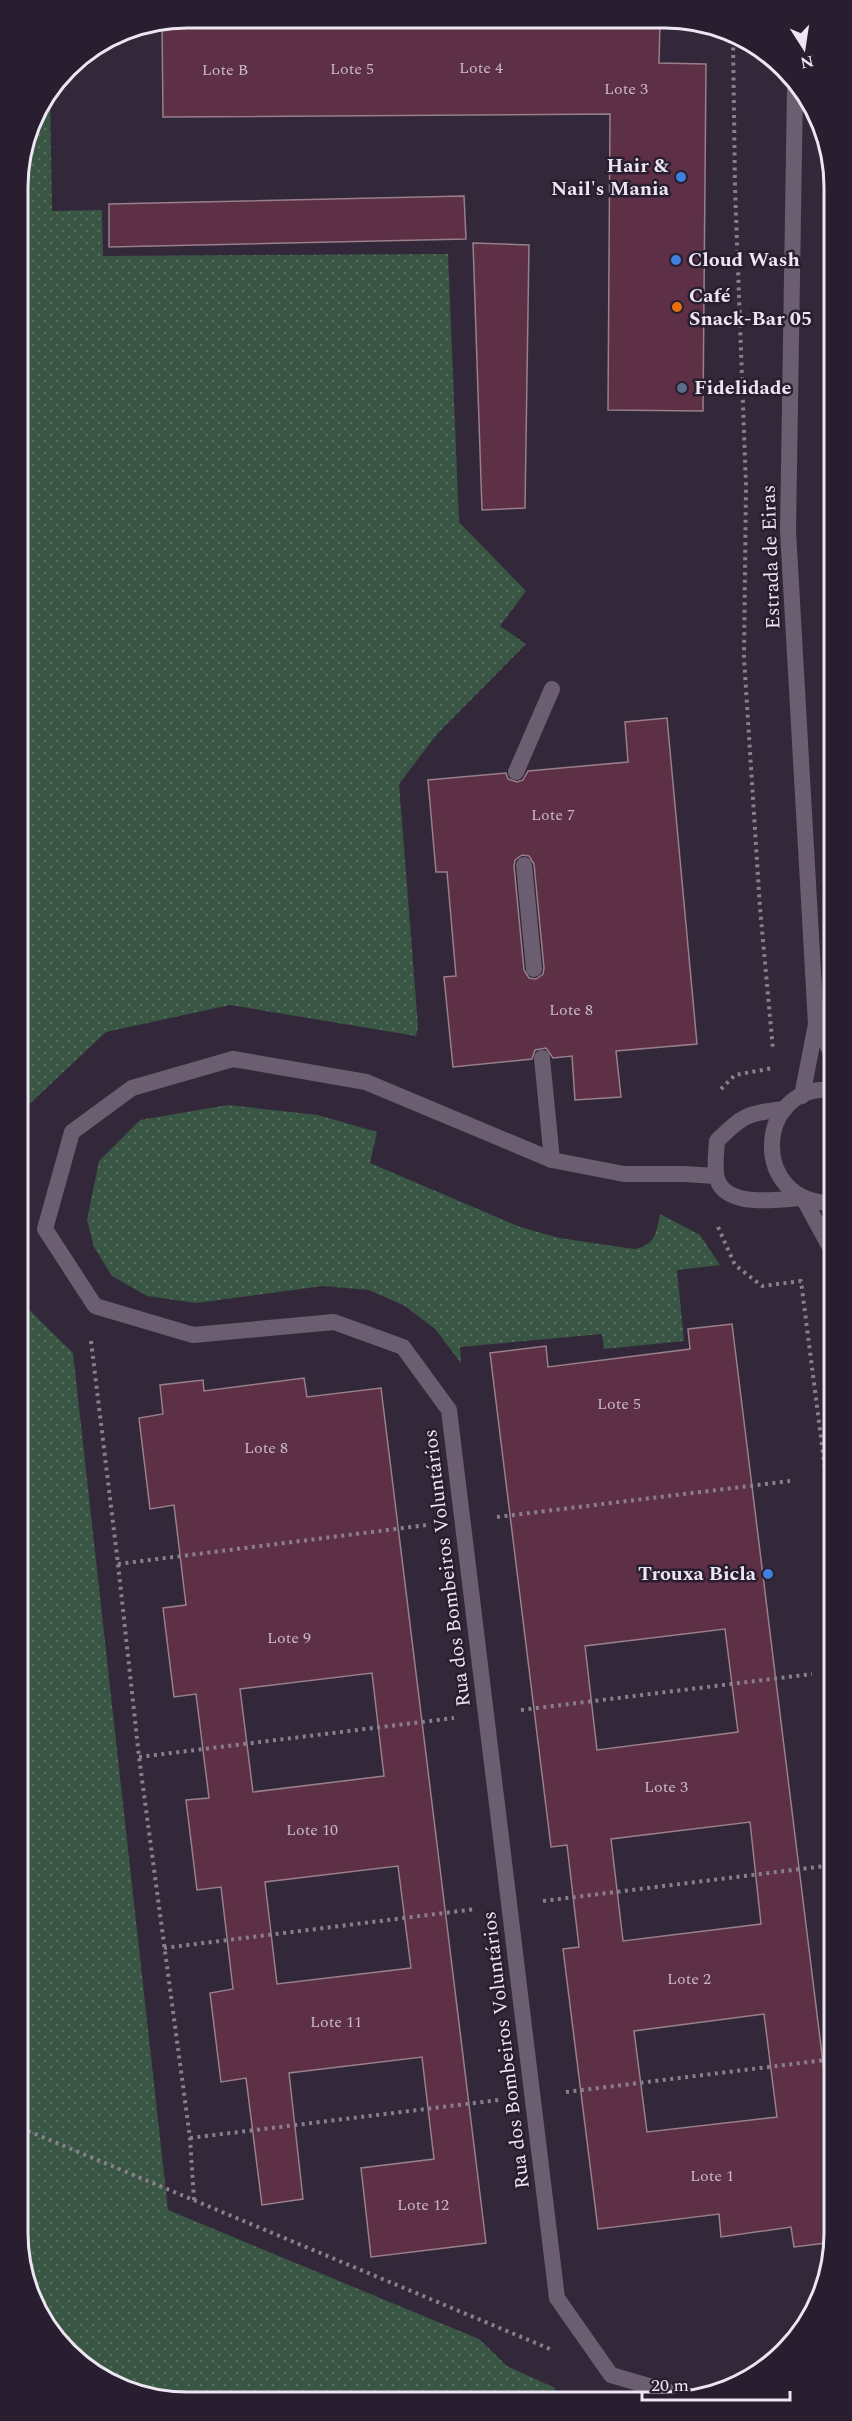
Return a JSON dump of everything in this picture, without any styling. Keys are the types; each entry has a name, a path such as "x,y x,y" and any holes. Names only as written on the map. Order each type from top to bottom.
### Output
{"street":[{"name":"Estrada de Eiras","path":"795,97 788,531 816,1024 802,1096"},
{"path":"516,772 552,689"},
{"path":"524,865 534,969"},
{"name":"Estrada de Eiras","path":"816,1024 824,1038"},
{"path":"95,1306 45,1229 72,1131 132,1089 233,1059 366,1083 552,1160 624,1174 716,1176"},
{"path":"542,1059 552,1160"},
{"path":"823,1235 803,1198 780,1178 772,1161 771,1143 775,1124 785,1109 802,1096 814,1091 824,1090"},
{"path":"785,1109 761,1111 739,1119 717,1141 716,1176 727,1194 744,1200 803,1198 824,1203"},
{"name":"Rua dos Bombeiros Voluntários","path":"95,1306 193,1335 334,1322 403,1347 449,1410 557,2298 611,2375 669,2392"}],"path":[{"path":"733,45 735,187 746,486 744,658 760,908 775,1068 735,1075"},
{"path":"801,1281 823,1457"},
{"path":"95,1306 90,1339 139,1757 190,2138 194,2200"},
{"path":"510,1516 789,1481"},
{"path":"118,1564 399,1529"},
{"path":"534,1708 812,1674"},
{"path":"139,1757 422,1722"},
{"path":"557,1899 823,1866"},
{"path":"164,1948 445,1913"},
{"path":"580,2090 823,2060"},
{"path":"190,2138 468,2103"},
{"path":"28,2131 556,2352"}],"green space":[{"path":"50,108 52,211 102,210 103,256 448,254 459,522 526,591 500,626 526,644 437,734 399,784 418,1026 416,1036 230,1005 106,1032 29,1105 29,177 37,136"},
{"path":"228,1105 318,1115 377,1132 370,1163 520,1227 559,1238 634,1249 647,1245 654,1237 660,1214 700,1235 720,1265 677,1270 684,1341 604,1349 602,1334 460,1347 461,1363 435,1329 405,1306 369,1290 323,1286 196,1303 147,1296 112,1276 94,1247 87,1220 99,1161 140,1120"},
{"path":"28,1309 73,1353 168,2210 479,2339 507,2366 555,2388 554,2392 177,2392 156,2389 136,2384 99,2366 75,2346 50,2313 37,2285 28,2234"}],"building":[{"path":"660,28 659,63 706,64 703,411 608,410 610,114 163,117 162,31 177,29"},
{"path":"464,196 466,239 109,247 109,204"},
{"path":"473,243 529,245 525,508 482,510"},
{"path":"667,718 697,1044 616,1051 621,1097 575,1100 572,1056 553,1058 546,1048 535,1050 532,1059 453,1067 444,977 456,976 447,872 436,872 428,780 506,773 508,779 517,782 523,780 528,771 628,762 625,722","holes":["522,855 529,856 534,864 544,968 543,974 536,979 529,978 524,970 514,866 515,860"]},
{"path":"732,1324 823,2063 823,2243 794,2247 791,2227 721,2237 719,2214 598,2229 563,1949 579,1947 567,1845 551,1847 490,1353 546,1346 548,1367 690,1349 688,1329","holes":["725,1629 738,1732 597,1750 585,1646","750,1822 761,1924 623,1941 611,1839","764,2014 777,2117 647,2132 634,2031"]},
{"path":"304,1378 307,1397 381,1388 486,2243 371,2257 361,2168 434,2159 422,2057 289,2073 303,2199 262,2205 246,2078 221,2082 210,1993 233,1989 221,1887 197,1890 186,1800 209,1798 196,1694 174,1697 163,1608 186,1605 174,1505 150,1509 139,1418 163,1414 160,1385 203,1380 204,1391","holes":["372,1673 384,1776 253,1792 240,1689","398,1866 411,1968 277,1984 265,1882"]}],"place":[{"name":"Hair & Nail's Mania","path":"681,177"},
{"name":"Cloud Wash","path":"676,260"},
{"name":"Café Snack-Bar 05","path":"677,307"},
{"name":"Fidelidade","path":"682,388"},
{"name":"Trouxa Bicla","path":"768,1574"}]}
